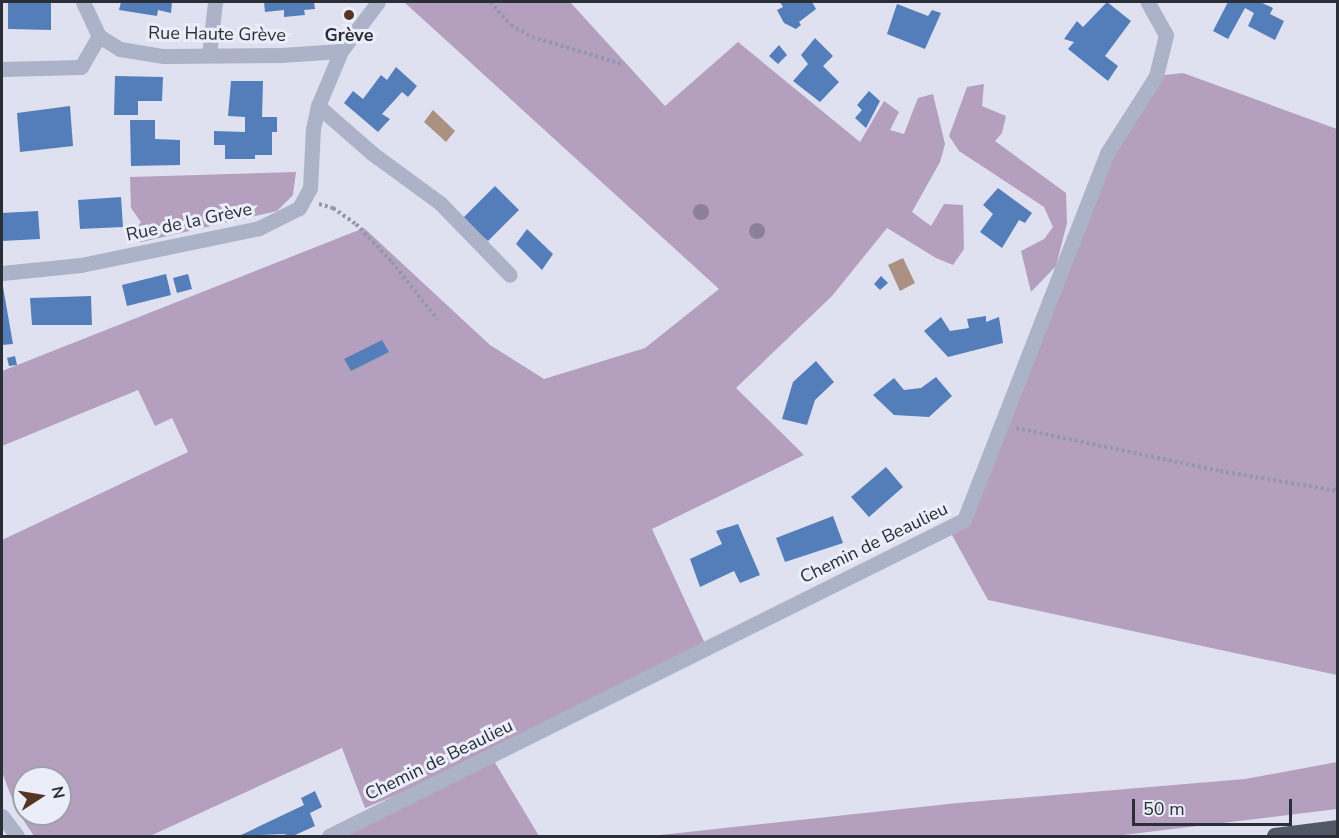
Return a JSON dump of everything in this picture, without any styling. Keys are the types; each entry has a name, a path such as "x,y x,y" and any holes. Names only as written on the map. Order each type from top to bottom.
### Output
{"highway":[{"path":"1275,837 1338,828"}],"street":[{"path":"2,69 81,67 99,36 83,2"},
{"path":"209,56 215,2"},
{"path":"304,200 310,188 313,129 318,106 341,51 378,2"},
{"name":"Chemin de Beaulieu","path":"329,837 964,520 1107,153 1156,76 1166,35 1149,2"},
{"name":"Rue Haute Grève","path":"99,36 120,50 163,56 281,56 341,51"},
{"path":"318,106 373,154 440,203 510,275"},
{"name":"Rue de la Grève","path":"2,273 81,265 259,228 299,208 304,200"},
{"path":"2,816 17,837"}],"path":[{"path":"490,2 511,25 532,37 622,64"},
{"path":"304,200 333,208 356,224 392,262 437,319"},
{"path":"1001,425 1220,471 1338,491"}],"shaded area":[{"path":"404,2 570,2 665,106 738,42 860,142 884,101 899,112 890,130 904,134 918,98 933,94 945,144 940,162 912,212 931,226 944,204 963,205 964,249 953,265 936,258 887,228 832,296 736,388 804,455 652,529 707,648 491,756 539,836 341,836 483,759 365,808 342,748 150,836 34,836 27,826 72,826 72,766 12,766 12,798 2,772 2,540 188,452 172,418 155,426 138,390 2,446 2,371 364,228 490,345 544,379 645,348 719,289"},
{"path":"1183,73 1337,129 1337,675 988,600 948,528 964,520 1107,153 1156,76"},
{"path":"984,84 982,106 1006,116 1002,133 995,141 1066,193 1067,223 1056,266 1031,292 1021,251 1044,239 1053,227 1044,207 959,151 949,136 967,87"},
{"path":"433,110 455,131 446,142 424,122"},
{"path":"296,172 293,195 277,211 141,242 132,235 141,222 131,208 130,177"},
{"path":"903,258 915,283 900,291 888,265"},
{"path":"1337,762 1337,809 1115,836 651,836 958,803 1245,779"}],"building":[{"path":"8,2 51,2 51,30 8,29"},
{"path":"121,2 172,2 171,13 158,10 157,16 119,10"},
{"path":"264,2 314,2 315,9 304,10 305,15 284,17 284,10 265,12"},
{"path":"780,2 812,2 816,9 799,22 801,25 796,29 784,23 777,10 783,7"},
{"path":"1107,2 1131,21 1105,56 1118,66 1108,81 1068,49 1074,42 1064,39 1077,21 1083,27"},
{"path":"1228,2 1260,2 1273,8 1270,14 1284,21 1275,40 1248,26 1254,13 1245,8 1228,39 1213,31"},
{"path":"897,4 928,16 932,10 941,13 925,49 887,34"},
{"path":"815,38 833,56 823,66 839,82 820,102 793,81 808,64 801,55"},
{"path":"779,45 787,55 778,64 769,56"},
{"path":"396,67 417,86 408,97 402,92 382,114 390,119 378,132 344,103 353,91 363,99 381,75 387,80"},
{"path":"115,76 163,77 162,101 138,101 138,115 114,115"},
{"path":"231,81 263,81 262,117 277,117 277,132 272,132 272,155 255,155 255,159 225,159 225,145 214,145 214,131 245,132 245,117 228,116"},
{"path":"869,91 880,101 866,128 855,118 862,110 857,105"},
{"path":"70,106 73,146 20,152 17,113"},
{"path":"130,120 155,120 155,139 180,140 180,165 131,166"},
{"path":"495,186 519,210 488,241 462,219"},
{"path":"998,188 1032,213 1025,223 1019,220 1002,248 980,232 993,214 983,205"},
{"path":"121,197 123,227 80,229 78,200"},
{"path":"38,211 40,239 2,241 2,213"},
{"path":"527,229 553,254 542,270 516,244"},
{"path":"166,274 171,295 127,306 122,285"},
{"path":"188,274 192,289 177,293 173,278"},
{"path":"881,276 888,283 880,290 874,284"},
{"path":"2,287 13,344 2,345"},
{"path":"91,296 92,325 32,325 30,298"},
{"path":"986,316 986,322 999,317 1003,343 948,357 924,331 941,317 950,331 969,328 967,319"},
{"path":"382,340 389,352 351,371 344,359"},
{"path":"15,356 17,365 9,366 7,358"},
{"path":"816,361 834,382 815,400 807,425 782,419 793,382"},
{"path":"936,377 952,396 929,417 894,415 873,395 894,378 904,390 921,388"},
{"path":"886,467 903,487 869,517 851,497"},
{"path":"833,516 843,543 785,562 776,538"},
{"path":"738,524 760,575 740,583 734,571 700,587 690,559 722,544 716,531"},
{"path":"315,791 322,807 310,813 315,826 293,836 283,834 239,836 304,805 301,798"}],"place":[{"name":"Grève","path":"349,15"}]}
